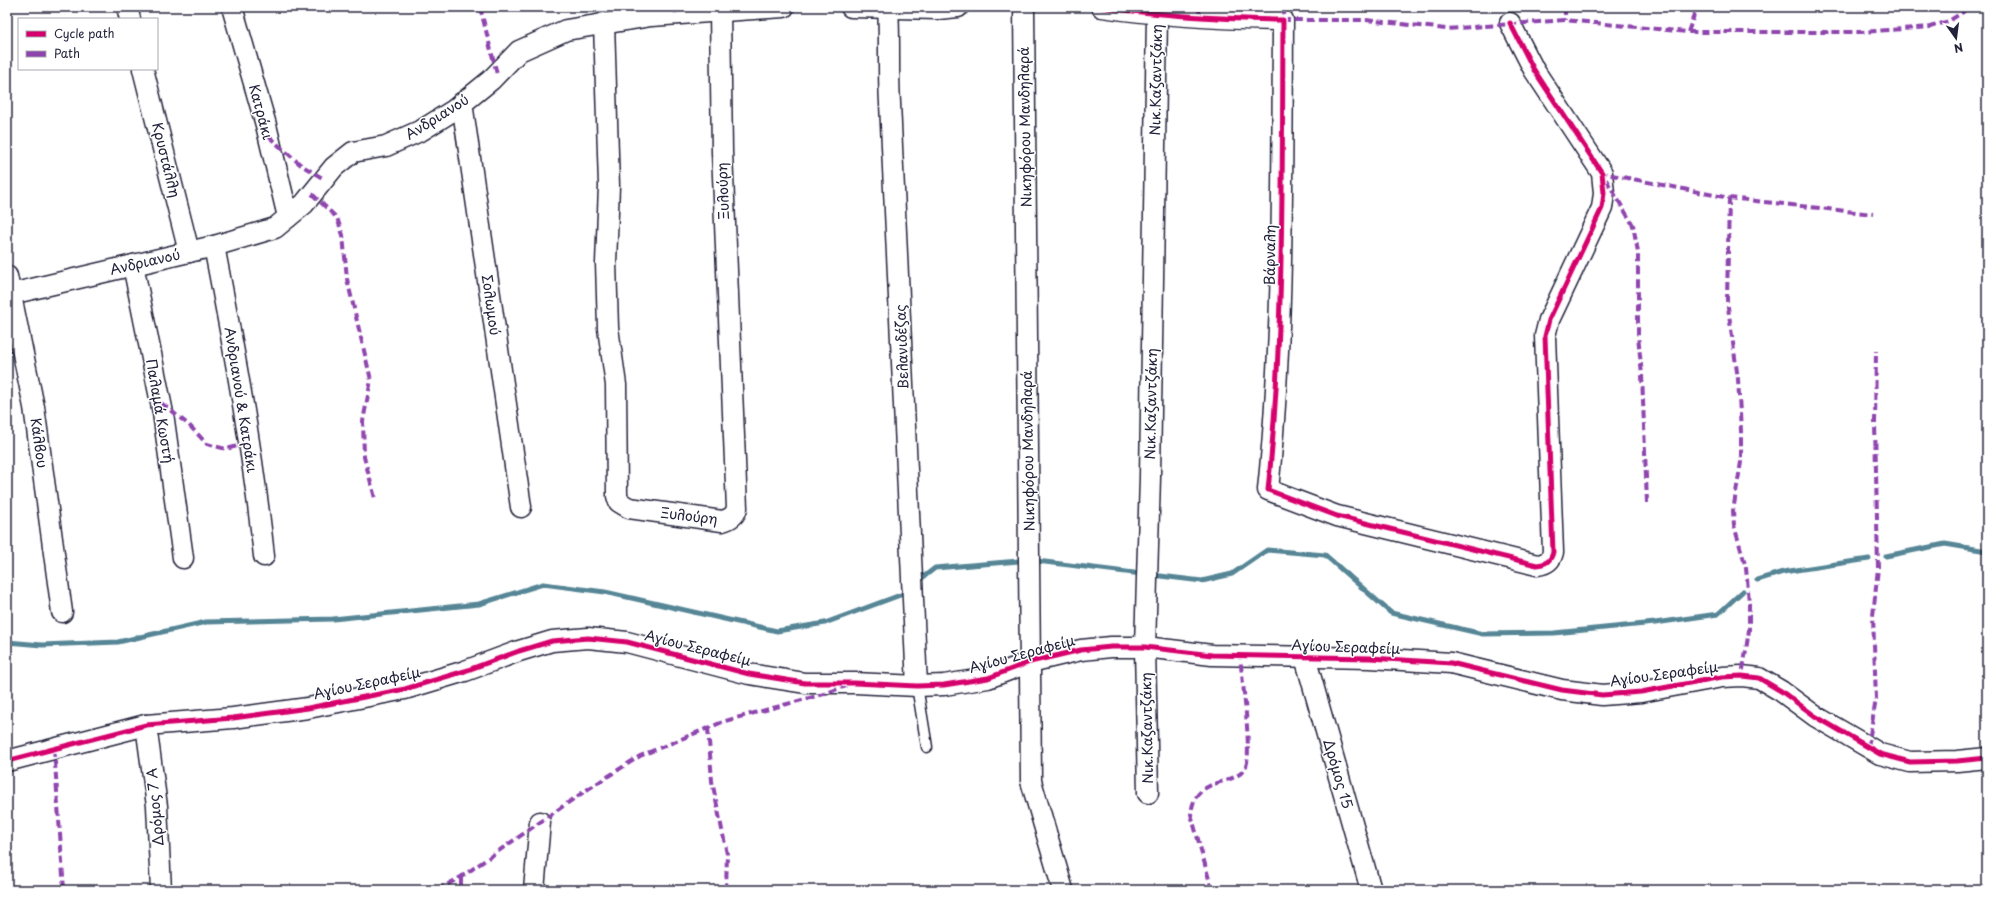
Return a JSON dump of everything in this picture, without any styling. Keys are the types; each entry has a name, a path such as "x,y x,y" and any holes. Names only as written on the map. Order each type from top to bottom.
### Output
{"street":[{"path":"127,7 130,18"},
{"name":"Κατράκι","path":"232,7 266,125 288,218"},
{"name":"Ανδριανού","path":"9,285 133,265 214,246 275,228 304,204 334,167 353,152 386,146 422,130 462,103 491,80 519,51 566,30 604,22 651,16 720,10 784,7"},
{"path":"851,7 958,7"},
{"name":"Βελανιδέζας","path":"888,7 889,93 900,283 906,479 917,686"},
{"name":"Νικηφόρου Μανδηλαρά","path":"1024,7 1031,780 1064,890"},
{"path":"1102,7 1157,15"},
{"name":"Ξυλούρη","path":"604,22 609,186 606,263 608,328 616,384 617,496 622,505 629,508 722,521 736,514 737,508 722,152 720,10"},
{"name":"Βάρναλη","path":"1157,15 1283,20 1282,268 1279,353 1268,490 1337,516 1538,565 1543,564 1551,558 1552,502 1544,336 1549,320 1602,208 1604,193 1602,173 1534,70 1510,23"},
{"name":"Νικ.Καζαντζάκη","path":"1148,793 1145,647 1150,469 1157,15"},
{"name":"Κρυστάλλη","path":"143,70 189,252"},
{"name":"Σολωμού","path":"462,103 522,508"},
{"name":"Ανδριανού & Κατράκι","path":"214,246 241,388 264,556"},
{"name":"Παλαμά Κωστή","path":"133,265 163,413 183,558"},
{"name":"Κάλβου","path":"9,285 34,407 62,612"},
{"name":"Αγίου Σεραφείμ","path":"7,761 146,725 233,718 308,708 404,689 465,671 519,651 552,641 588,638 627,642 749,674 805,683 855,683 917,686 944,685 988,678 1030,662 1081,650 1111,647 1145,647 1212,655 1370,658 1451,663 1562,690 1602,695 1641,692 1722,677 1742,676 1759,678 1781,691 1815,716 1880,754 1910,762 1987,758"},
{"name":"Δρόμος 15","path":"1305,657 1371,890"},
{"name":"Δρόμος 7 Α","path":"146,725 157,806 160,890"},
{"path":"534,890 540,822"}],"lane":[{"path":"917,686 927,747"}],"waterway":[{"path":"1886,556 1945,544 1987,551"},
{"path":"1152,575 1202,581 1232,574 1267,550 1325,555 1391,613 1483,634 1554,633 1655,623 1718,614 1743,591"},
{"path":"1757,580 1783,572 1869,559"},
{"path":"917,582 935,568 1019,561"},
{"path":"1037,561 1142,574"},
{"path":"7,642 42,645 118,642 206,622 333,619 479,604 543,584 605,592 777,631 825,623 903,594"}],"marked path":[{"path":"480,7 497,74"},
{"path":"675,7 676,13"},
{"path":"1198,7 1201,18"},
{"path":"1285,7 1283,20 1366,20 1446,29 1565,20 1688,32 1861,32 1930,27 1949,21 1963,12 1967,7"},
{"path":"1565,7 1565,20"},
{"path":"1688,32 1697,7"},
{"path":"268,136 301,165 324,179"},
{"path":"1647,503 1642,375 1638,336 1638,252 1633,225 1602,173 1729,198 1873,214"},
{"path":"312,194 337,218 343,235 347,279 371,380 363,421 364,457 375,498"},
{"path":"1729,198 1727,300 1738,379 1741,431 1741,462 1733,511 1734,525 1746,568 1749,602 1749,630 1742,676"},
{"path":"1868,747 1876,699 1873,616 1878,568 1875,423 1876,351"},
{"path":"161,403 189,425 207,444 226,449 249,443"},
{"path":"1212,890 1191,814 1194,801 1200,792 1216,783 1234,777 1241,773 1246,766 1248,746 1240,657"},
{"path":"437,890 461,877 585,791 640,756 725,721 824,694 846,686"},
{"path":"708,728 712,781 727,854 726,890"},
{"path":"54,749 64,890"},
{"path":"461,877 461,890"}],"cycle path":[{"path":"1102,7 1147,13 1237,19 1283,20 1280,314 1268,490 1337,516 1537,565 1548,562 1553,552 1545,336 1549,320 1602,208 1604,193 1602,173 1534,70 1510,23"},
{"path":"7,761 146,725 233,718 308,708 405,689 465,671 519,651 552,641 588,638 627,642 749,674 805,683 855,683 917,686 944,685 988,678 1030,662 1081,650 1111,647 1145,647 1212,655 1370,658 1451,663 1562,690 1602,695 1641,692 1722,677 1742,676 1759,678 1781,691 1815,716 1880,754 1910,762 1957,761 1987,758"}]}
